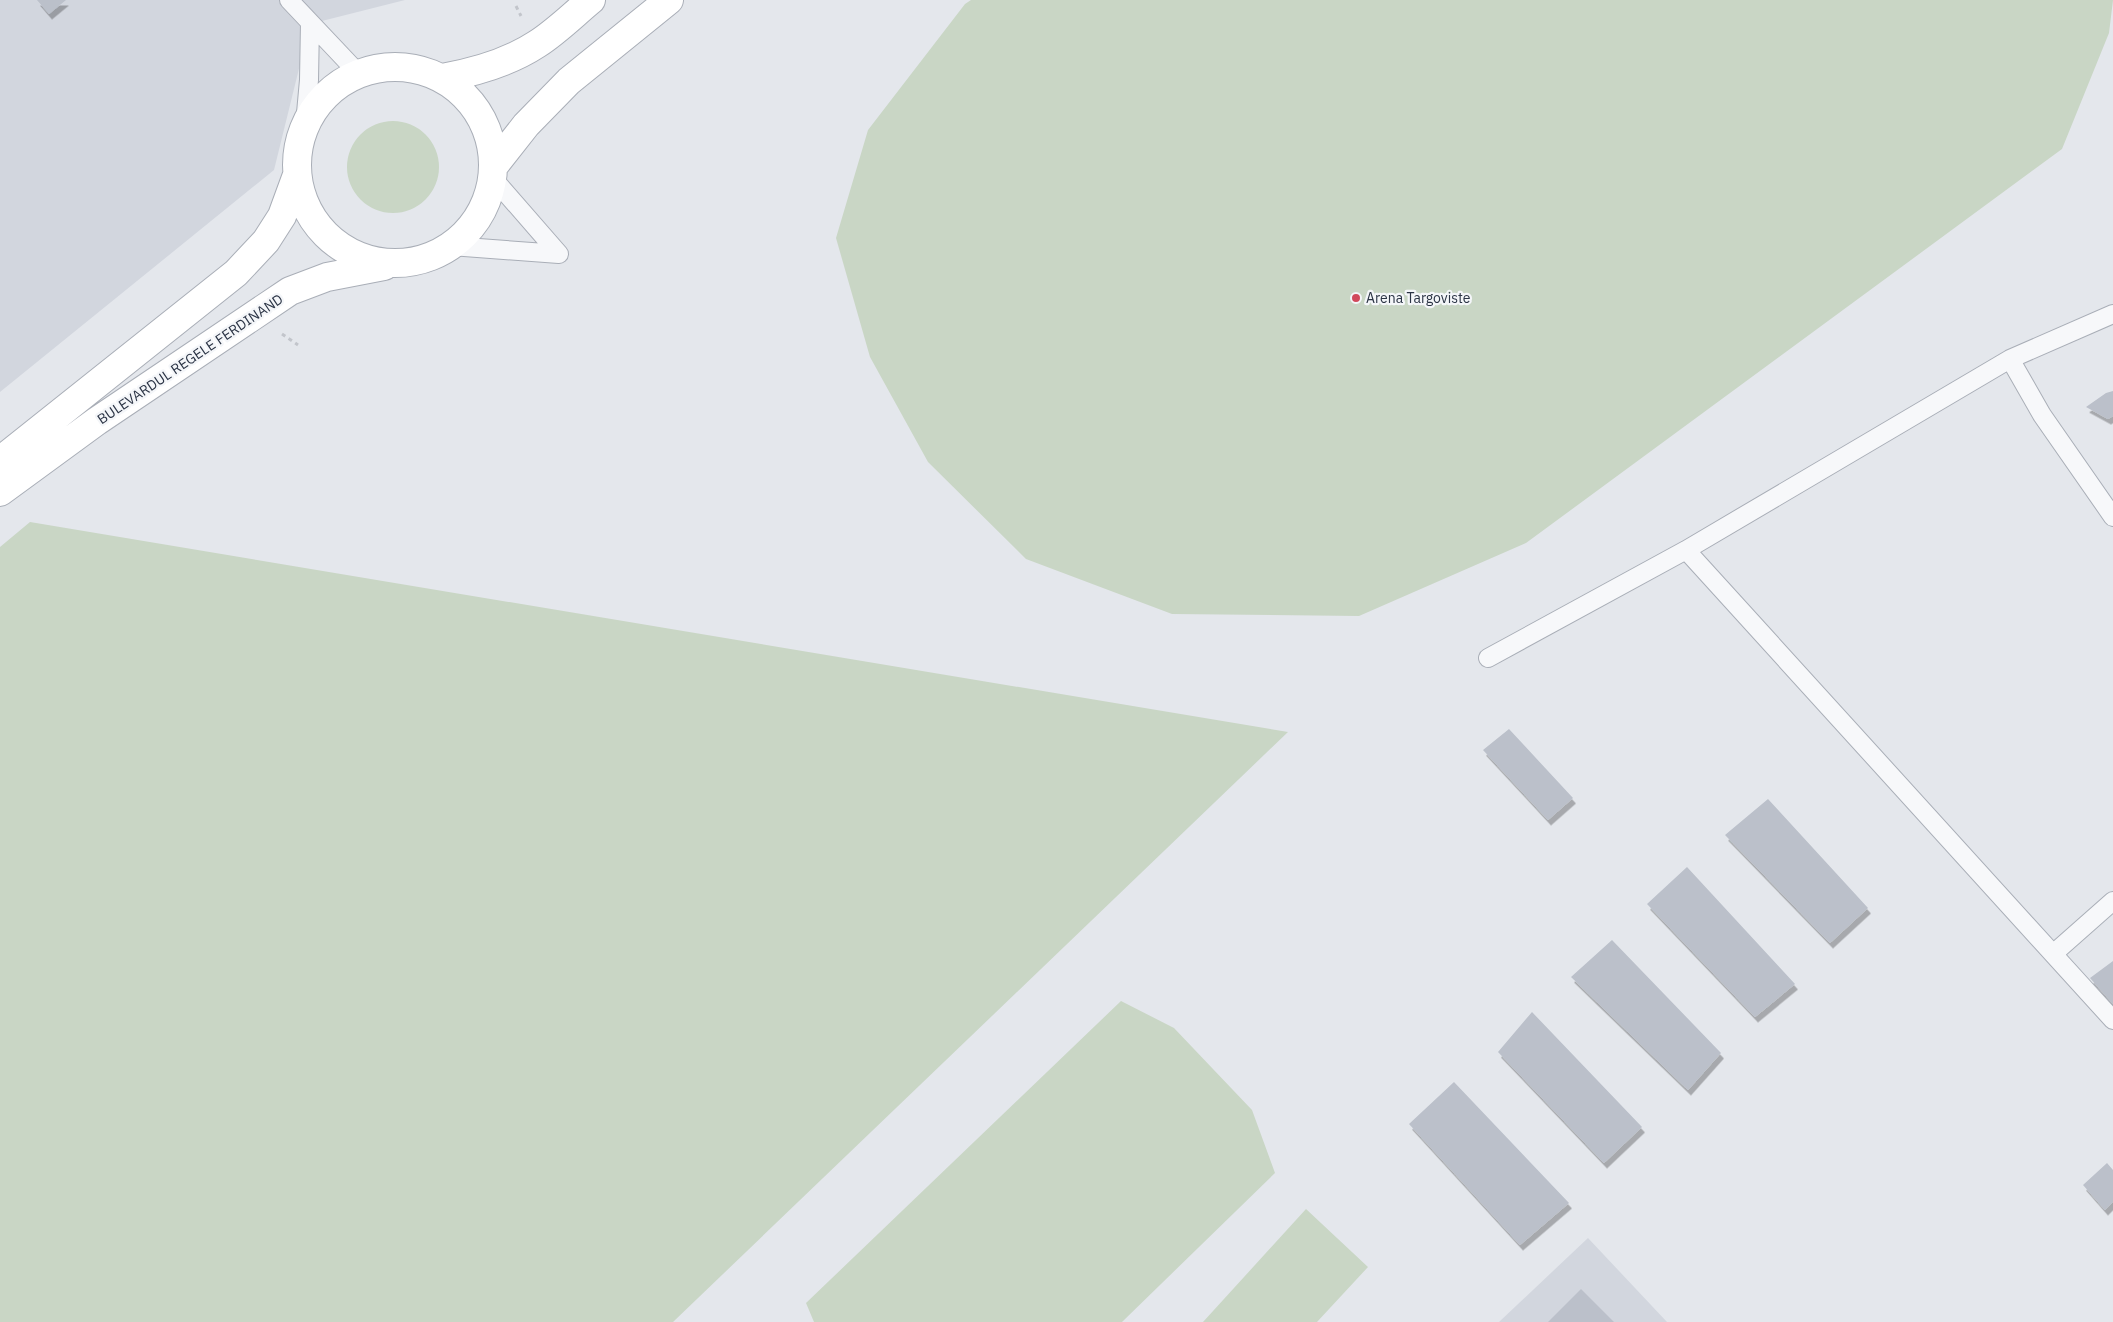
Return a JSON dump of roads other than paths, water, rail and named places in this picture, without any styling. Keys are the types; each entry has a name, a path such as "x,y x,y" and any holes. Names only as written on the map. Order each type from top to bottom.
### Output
{"main road":[{"path":"442,78 477,72 501,63 538,44 592,0"},
{"path":"493,172 526,125 558,92 669,0"},
{"name":"BULEVARDUL REGELE FERDINAND","path":"0,492 97,421 290,291 336,275 398,264 426,258 451,246 473,224 488,197 493,172 491,144 484,121 465,96 442,78 415,68 386,67 358,73 336,86 318,103 305,124 298,149 296,175 303,201 320,228 340,248 370,260 398,264"},
{"path":"0,461 236,273 266,241 282,216 296,175"}],"lane":[{"path":"289,0 358,73"},
{"path":"305,124 309,80 310,24"},
{"path":"451,246 559,254 493,172"},
{"path":"1488,658 1686,550 2010,359 2113,314"},
{"path":"2010,359 2042,415 2113,517"},
{"path":"1686,550 2113,1020"},
{"path":"2054,954 2113,901"}],"place":[{"name":"Arena Targoviste","path":"1356,298"}]}
